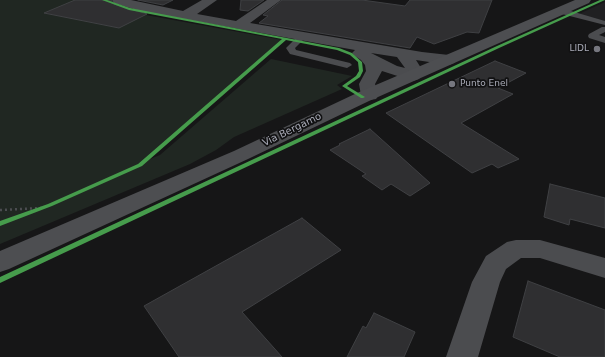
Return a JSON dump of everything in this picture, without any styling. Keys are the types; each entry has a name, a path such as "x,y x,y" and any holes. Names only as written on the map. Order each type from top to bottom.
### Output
{"main road":[{"name":"Via Bergamo","path":"0,262 234,158 370,95 586,0"}],"street":[{"path":"118,0 140,7 238,25 422,57 449,60"},
{"path":"186,15 211,0"},
{"path":"238,25 276,0"},
{"path":"323,40 351,48 391,68 413,76 413,68 409,62 392,52"},
{"path":"367,57 373,64 374,71 367,84 370,95"},
{"path":"462,357 486,282 495,263 516,249 540,249 605,268"}],"lane":[{"path":"561,11 605,26"},
{"path":"605,26 592,36 605,40"},
{"path":"302,36 290,48 293,52 347,65"}],"path":[{"path":"21,216 50,205"},
{"path":"0,210 42,208"}],"shaded area":[{"path":"0,0 97,0 97,6 282,40 138,164 160,155 271,59 352,76 337,85 342,89 234,137 216,150 190,164 0,244"},
{"path":"605,2 605,21 579,14"}],"building":[{"path":"75,0 111,0 114,4 147,14 119,28 44,13"},
{"path":"138,0 173,0 163,5"},
{"path":"241,0 264,0 248,11 240,10"},
{"path":"282,0 362,0 405,6 410,0 492,0 479,33 467,32 434,44 417,37 410,48 259,23 268,16 263,15"},
{"path":"495,61 526,73 498,88 513,94 461,123 519,159 498,168 492,164 472,173 386,113"},
{"path":"370,129 430,183 410,196 391,184 382,190 362,176 366,174 330,150"},
{"path":"550,184 605,198 605,228 570,219 569,225 544,217"},
{"path":"302,218 341,250 242,312 282,357 179,357 144,306"},
{"path":"528,281 605,310 605,357 560,357 513,337"},
{"path":"374,313 415,332 404,357 347,357 363,326 366,328"}],"cycle path":[{"path":"104,0 129,9 338,49 351,54 360,62 361,71 358,77 344,86 363,97"},
{"path":"0,280 498,47 603,0"},
{"path":"0,224 50,205 140,165 285,39"}],"place":[{"name":"LIDL","path":"597,49"},
{"name":"Punto Enel","path":"452,84"}]}
